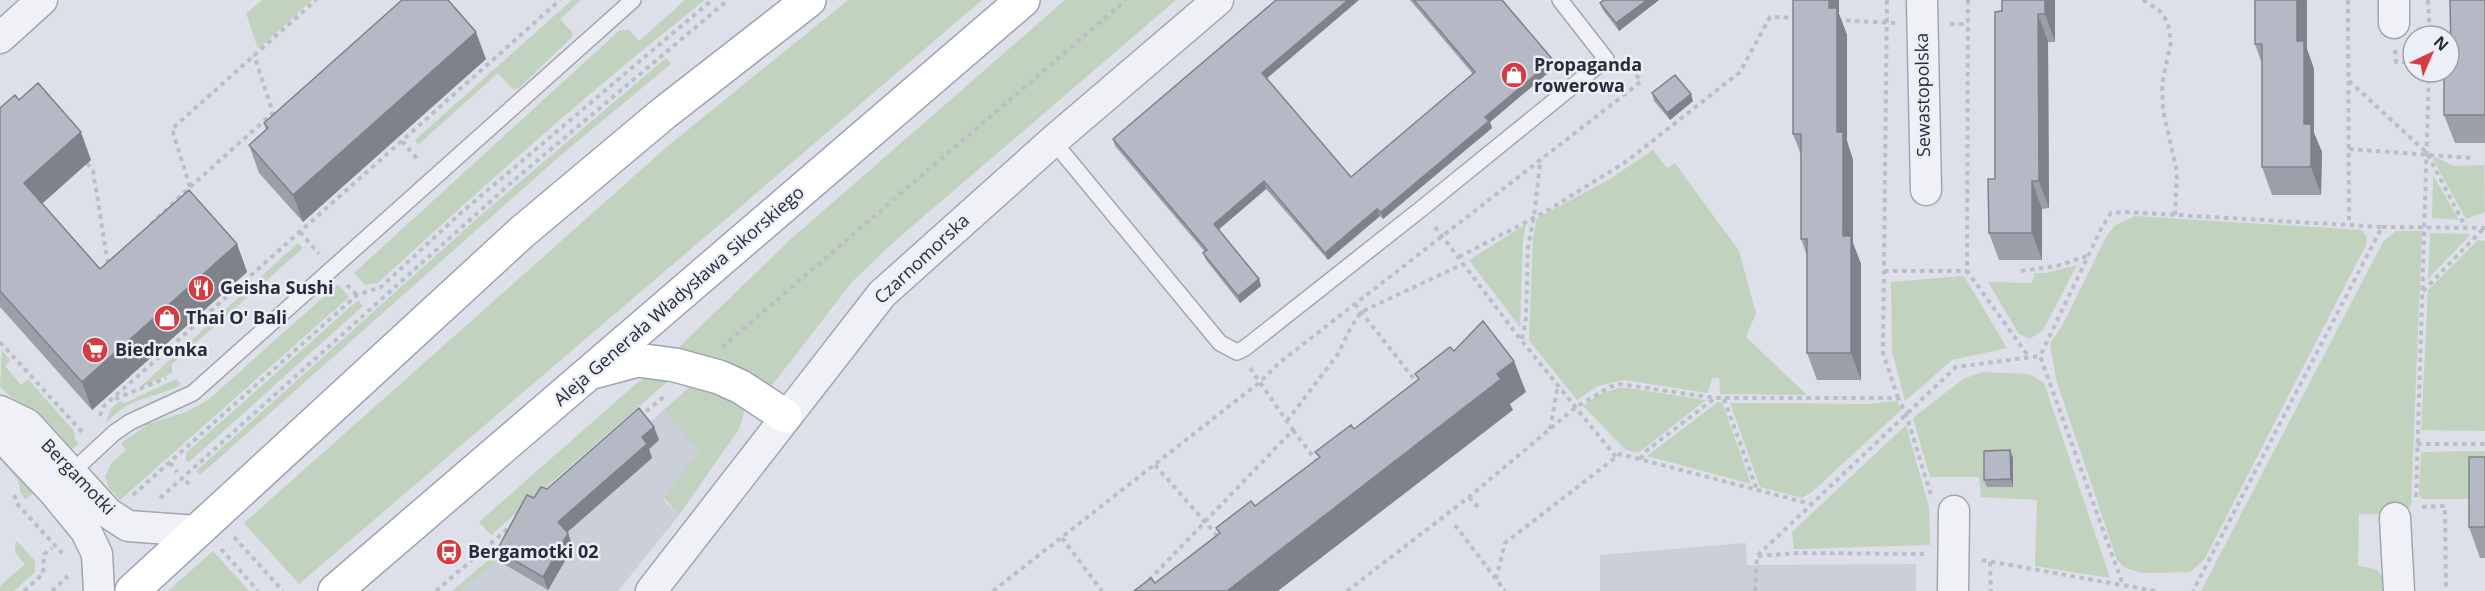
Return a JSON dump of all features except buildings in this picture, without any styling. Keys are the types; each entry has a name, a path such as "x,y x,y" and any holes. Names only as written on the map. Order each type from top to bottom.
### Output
{"main road":[{"path":"132,591 207,538 522,232 664,113 809,0"},
{"name":"Aleja Generała Władysława Sikorskiego","path":"335,591 1023,0"},
{"path":"589,373 637,360 675,365 741,387 785,416"}],"street":[{"path":"0,38 42,0"},
{"name":"Czarnomorska","path":"651,591 882,294 1053,141 1218,0"},
{"name":"Sewastopolska","path":"1922,12 1926,190"},
{"name":"Bergamotki","path":"0,411 27,424 108,513 128,526 207,538"},
{"name":"Bergamotki","path":"0,421 7,442 87,531 97,554 99,591"},
{"path":"1943,506 1953,591"},
{"path":"2396,518 2399,591"}],"lane":[{"path":"72,472 122,427 193,393 633,0"},
{"path":"1053,141 1221,343 1237,352 1421,209 1606,59 1560,0"}],"path":[{"path":"190,187 172,129 316,0"},
{"path":"94,422 100,416 103,407 560,0"},
{"path":"131,497 357,295 381,287 463,211 712,0"},
{"path":"154,504 512,182 728,0"},
{"path":"633,423 1126,0"},
{"path":"1887,0 1883,353 1898,398 1943,506"},
{"path":"1968,0 1967,271 2029,357"},
{"path":"2143,0 2160,11 2168,23 2171,42 2162,84 2163,110 2177,172 2175,215"},
{"path":"2348,0 2349,225"},
{"path":"2428,0 2429,24"},
{"path":"1831,20 1887,22 1922,12 1968,24"},
{"path":"1459,257 1627,162 1740,72 1770,17 1798,18"},
{"path":"149,225 273,113 254,55"},
{"path":"2348,80 2427,153 2466,228"},
{"path":"2429,84 2415,507 2445,507 2446,591"},
{"path":"993,591 1260,382 1279,363 1629,91"},
{"path":"402,141 411,151"},
{"path":"2349,149 2471,158"},
{"path":"1521,340 1526,318 1528,247 1540,161"},
{"path":"87,163 93,171 109,273"},
{"path":"1421,209 1521,340 1616,457"},
{"path":"2123,585 2040,356 2110,213 2126,212 2382,227 2425,225 2485,228"},
{"path":"2193,591 2382,227"},
{"path":"2423,291 2485,228"},
{"path":"300,232 309,243"},
{"path":"108,264 117,256"},
{"path":"2021,271 2057,266 2088,256"},
{"path":"1287,421 1338,354 1361,312 1464,264"},
{"path":"1884,271 1967,271"},
{"path":"1355,304 1418,385"},
{"path":"0,342 75,426"},
{"path":"1237,352 1319,464"},
{"path":"1755,591 1757,556 1956,367 2040,356"},
{"path":"1550,429 1558,383"},
{"path":"1347,591 1469,497 1576,407 1601,390 1620,384 1724,399 1898,398"},
{"path":"1640,459 1646,451 1715,398"},
{"path":"1724,399 1757,490"},
{"path":"83,433 88,428"},
{"path":"1143,584 1206,522 1293,430"},
{"path":"2417,444 2485,444"},
{"path":"1496,579 1505,543 1620,454 1811,504"},
{"path":"170,463 177,472"},
{"path":"1155,465 1221,541"},
{"path":"186,481 190,485"},
{"path":"169,490 176,499"},
{"path":"1469,497 1478,507"},
{"path":"18,505 69,561"},
{"path":"436,591 517,520"},
{"path":"1455,525 1505,591"},
{"path":"230,532 283,591"},
{"path":"1062,537 1102,591"},
{"path":"207,538 258,591"},
{"path":"24,591 43,574 44,554 52,548"},
{"path":"1757,556 1933,554"},
{"path":"1971,558 2155,591"},
{"path":"1990,562 1990,591"}],"shaded area":[{"path":"664,410 700,451 663,500 679,515 618,591 462,591"},
{"path":"1746,543 1747,565 1916,564 1916,591 1600,591 1600,555"}],"green space":[{"path":"262,0 312,0 258,49 246,13"},
{"path":"572,0 581,0 560,19 572,32 572,37 519,88 513,89 498,73 418,145 415,140"},
{"path":"685,0 705,0 539,138 378,283 365,285 354,273 620,30 629,30 639,41"},
{"path":"848,0 982,0 299,584 244,523 669,145"},
{"path":"1065,0 1176,0 896,240 852,282 770,388 711,357 682,355 678,348 792,238"},
{"path":"666,58 671,64 561,155 200,475 196,471 481,215"},
{"path":"2484,143 2485,212 2466,219 2433,159 2435,157 2454,166 2484,165"},
{"path":"1653,150 1667,168 1675,163 1739,251 1756,313 1746,337 1807,395 1720,394 1719,378 1712,378 1708,393 1623,380 1598,386 1577,400 1529,340 1533,238 1537,218 1610,179"},
{"path":"2433,175 2459,220 2432,218"},
{"path":"2135,216 2362,230 2367,237 2366,245 2204,560 2190,572 2141,573 2124,567 2117,560 2056,379 2050,344 2063,324 2105,239 2114,226"},
{"path":"1526,224 1523,240 1520,327 1469,260"},
{"path":"2396,231 2422,231 2411,505 2403,514 2359,514 2358,566 2376,569 2386,582 2388,591 2201,591 2383,242"},
{"path":"2430,233 2471,234 2428,279"},
{"path":"2478,240 2485,241 2485,431 2421,430 2428,290"},
{"path":"298,243 303,248 172,364 172,373 139,388"},
{"path":"2077,265 2043,330 2030,339 2019,334 1988,282 2032,283 2035,273 2046,273"},
{"path":"1964,276 2007,348 1952,360 1905,401 1892,351 1891,282"},
{"path":"338,284 349,297 120,500 109,488 105,477 111,464 126,450 121,443 148,424 186,412 208,400"},
{"path":"358,300 363,306 189,462 186,460 186,453"},
{"path":"2,350 10,360 5,366 21,385 28,379 74,431 75,439 79,444 70,450 0,387"},
{"path":"1983,372 2029,374 2044,383 2110,578 2035,566 2037,500 1981,497 1979,477 1930,477 1913,418 1963,379"},
{"path":"653,375 675,375 491,535 479,522 638,382"},
{"path":"176,379 181,384 177,387 128,405 106,422 111,409 119,401 125,403"},
{"path":"698,379 742,404 745,410 739,429 679,515 664,498 699,451 664,410"},
{"path":"1619,388 1706,400 1638,453 1626,450 1583,406 1598,395"},
{"path":"1897,401 1901,410 1813,491 1802,498 1760,487 1730,403 1868,404"},
{"path":"1718,402 1722,402 1751,484 1647,456"},
{"path":"1906,425 1929,507 1930,545 1794,549 1792,532"},
{"path":"0,445 39,488 25,500 18,480 0,459"},
{"path":"2485,451 2485,488 2480,499 2422,499 2419,495 2421,452"},
{"path":"17,541 35,561 35,572 14,591 0,591 0,586 25,564 15,551"},
{"path":"507,544 502,556 462,591 452,591"},
{"path":"213,551 249,591 168,591"}],"place":[{"name":"Propaganda rowerowa","path":"1514,75"},
{"name":"Geisha Sushi","path":"201,288"},
{"name":"Thai O' Bali","path":"167,318"},
{"name":"Biedronka","path":"95,350"},
{"name":"Bergamotki 02","path":"449,552"}]}
